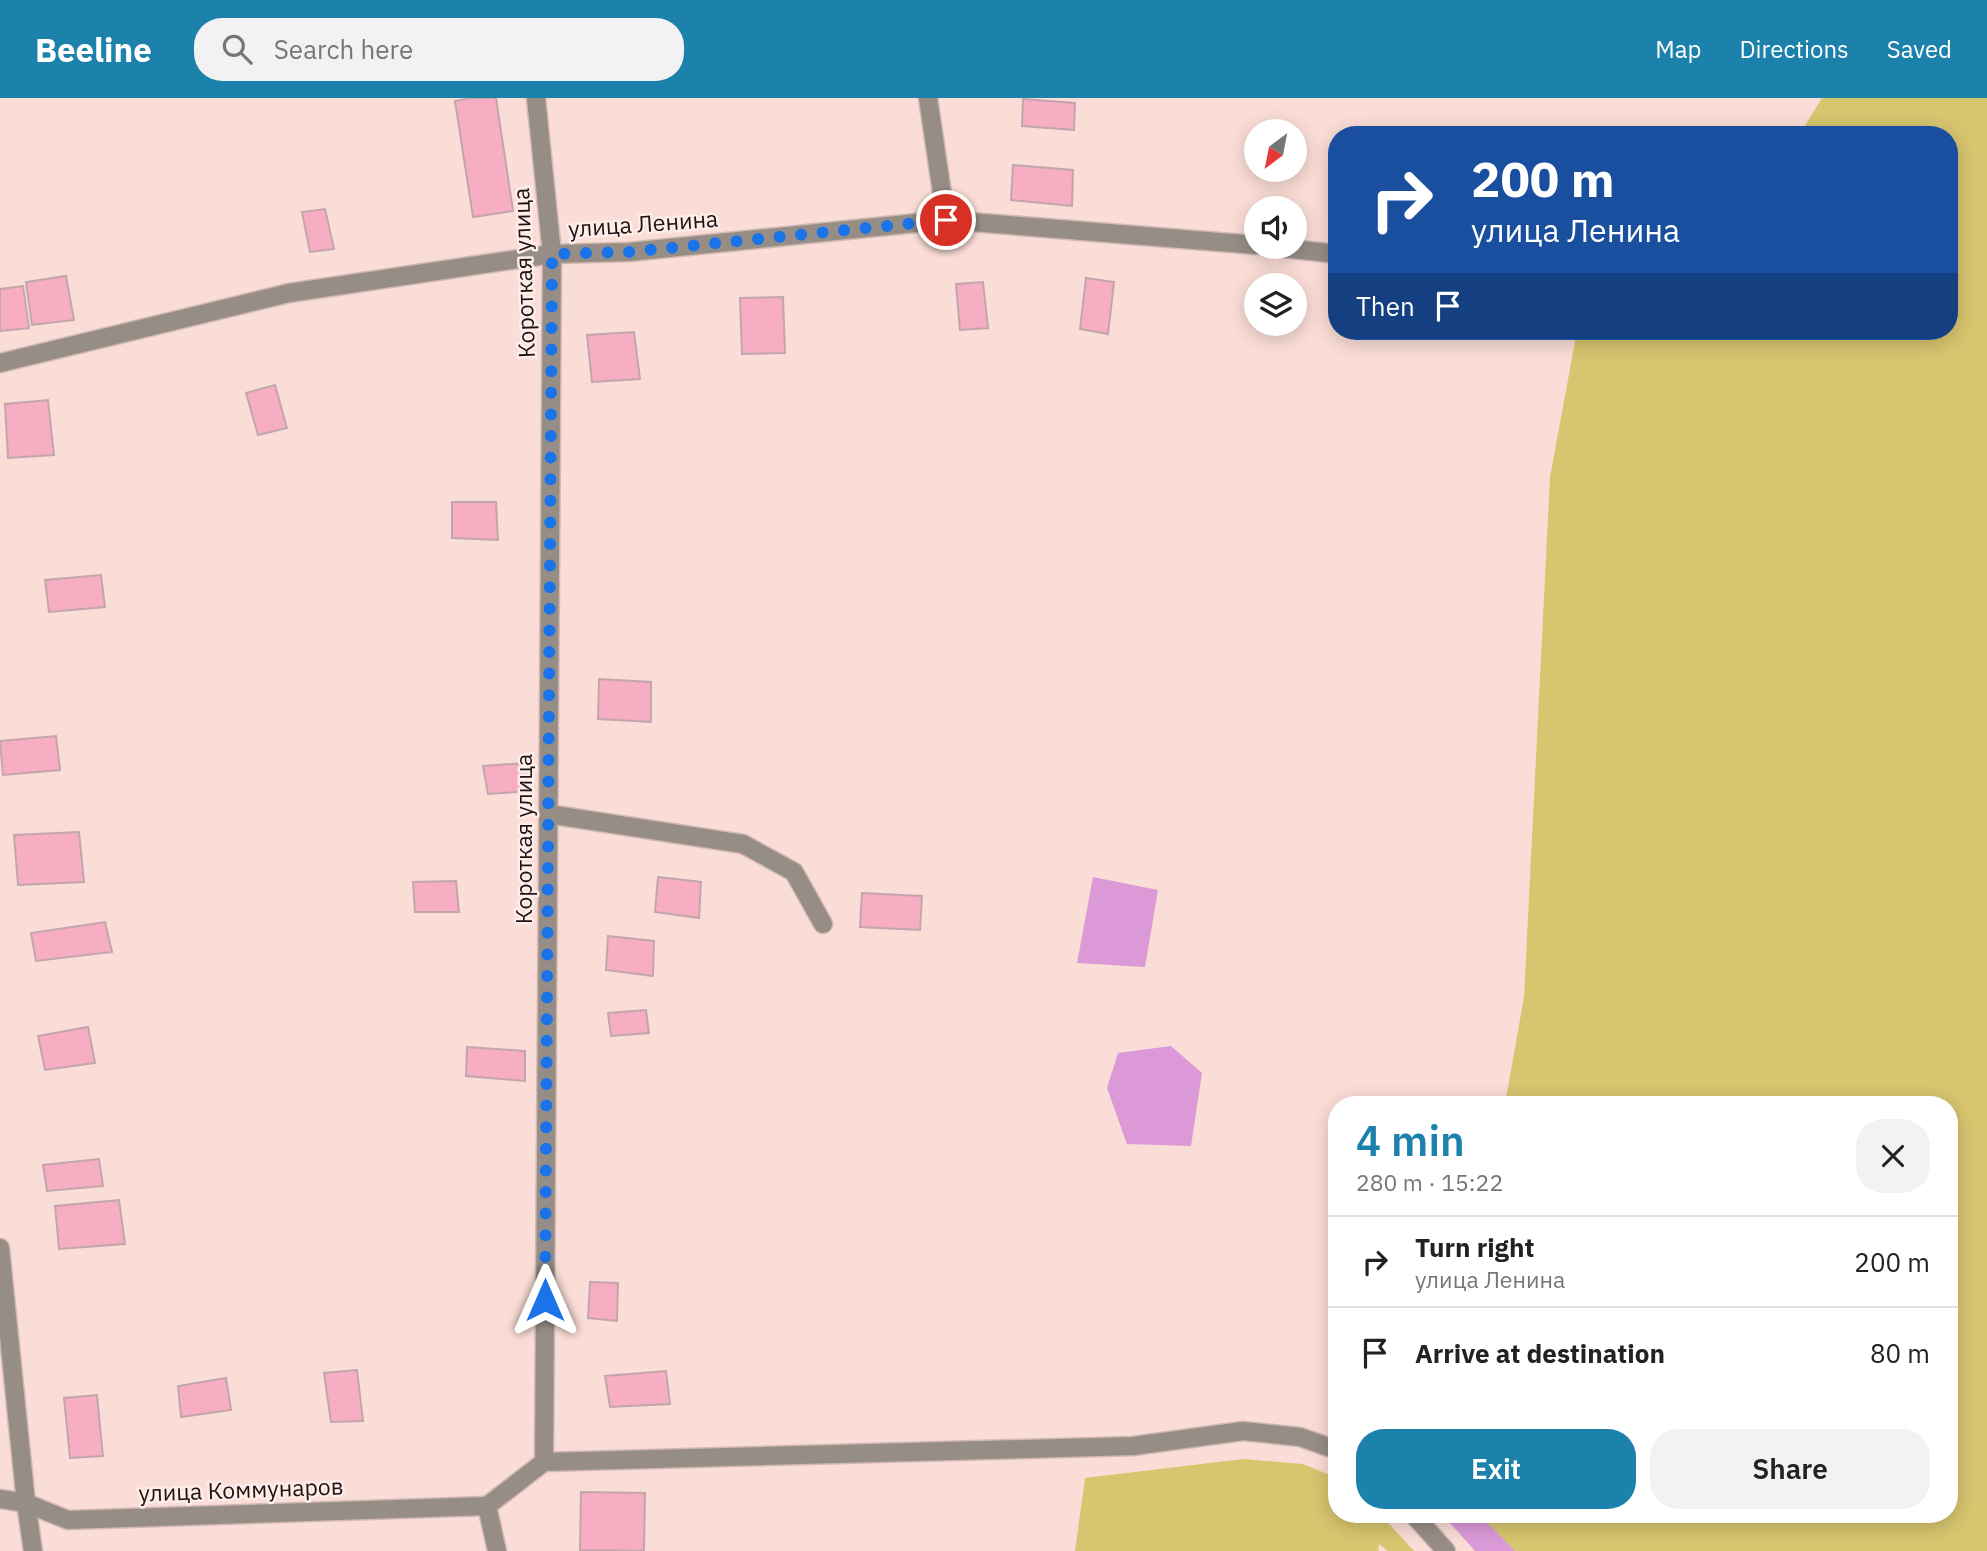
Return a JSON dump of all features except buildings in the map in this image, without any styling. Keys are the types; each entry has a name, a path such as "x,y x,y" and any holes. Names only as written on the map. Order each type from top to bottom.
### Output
{"street":[{"name":"Короткая улица","path":"536,98 552,254 544,1462"},
{"path":"928,98 946,220"},
{"name":"улица Ленина","path":"0,363 289,293 552,254 629,252 946,220 1244,244"},
{"path":"1307,251 1328,253"},
{"path":"548,814 743,844 794,872 823,923"},
{"path":"0,1248 33,1551"},
{"path":"497,1551 487,1506 544,1462 1133,1446 1243,1431 1300,1437 1328,1447"},
{"name":"улица Коммунаров","path":"0,1499 26,1503 68,1520 487,1506"},
{"path":"1421,1523 1446,1551"}],"shaded area":[{"path":"1822,98 1987,98 1987,1551 1515,1551 1488,1523 1958,1523 1958,1096 1506,1096 1524,997 1550,477 1575,340 1958,340 1958,126 1805,126"},
{"path":"1093,877 1158,890 1145,967 1077,963"},
{"path":"1171,1046 1202,1073 1191,1146 1127,1144 1107,1088 1118,1053"},
{"path":"1243,1459 1303,1464 1328,1474 1328,1523 1388,1523 1414,1551 1388,1551 1379,1544 1378,1551 1075,1551 1085,1478"},
{"path":"1450,1523 1488,1523 1515,1551 1475,1551"}],"route":[{"path":"545,1300 552,254 629,252 946,220"}]}
